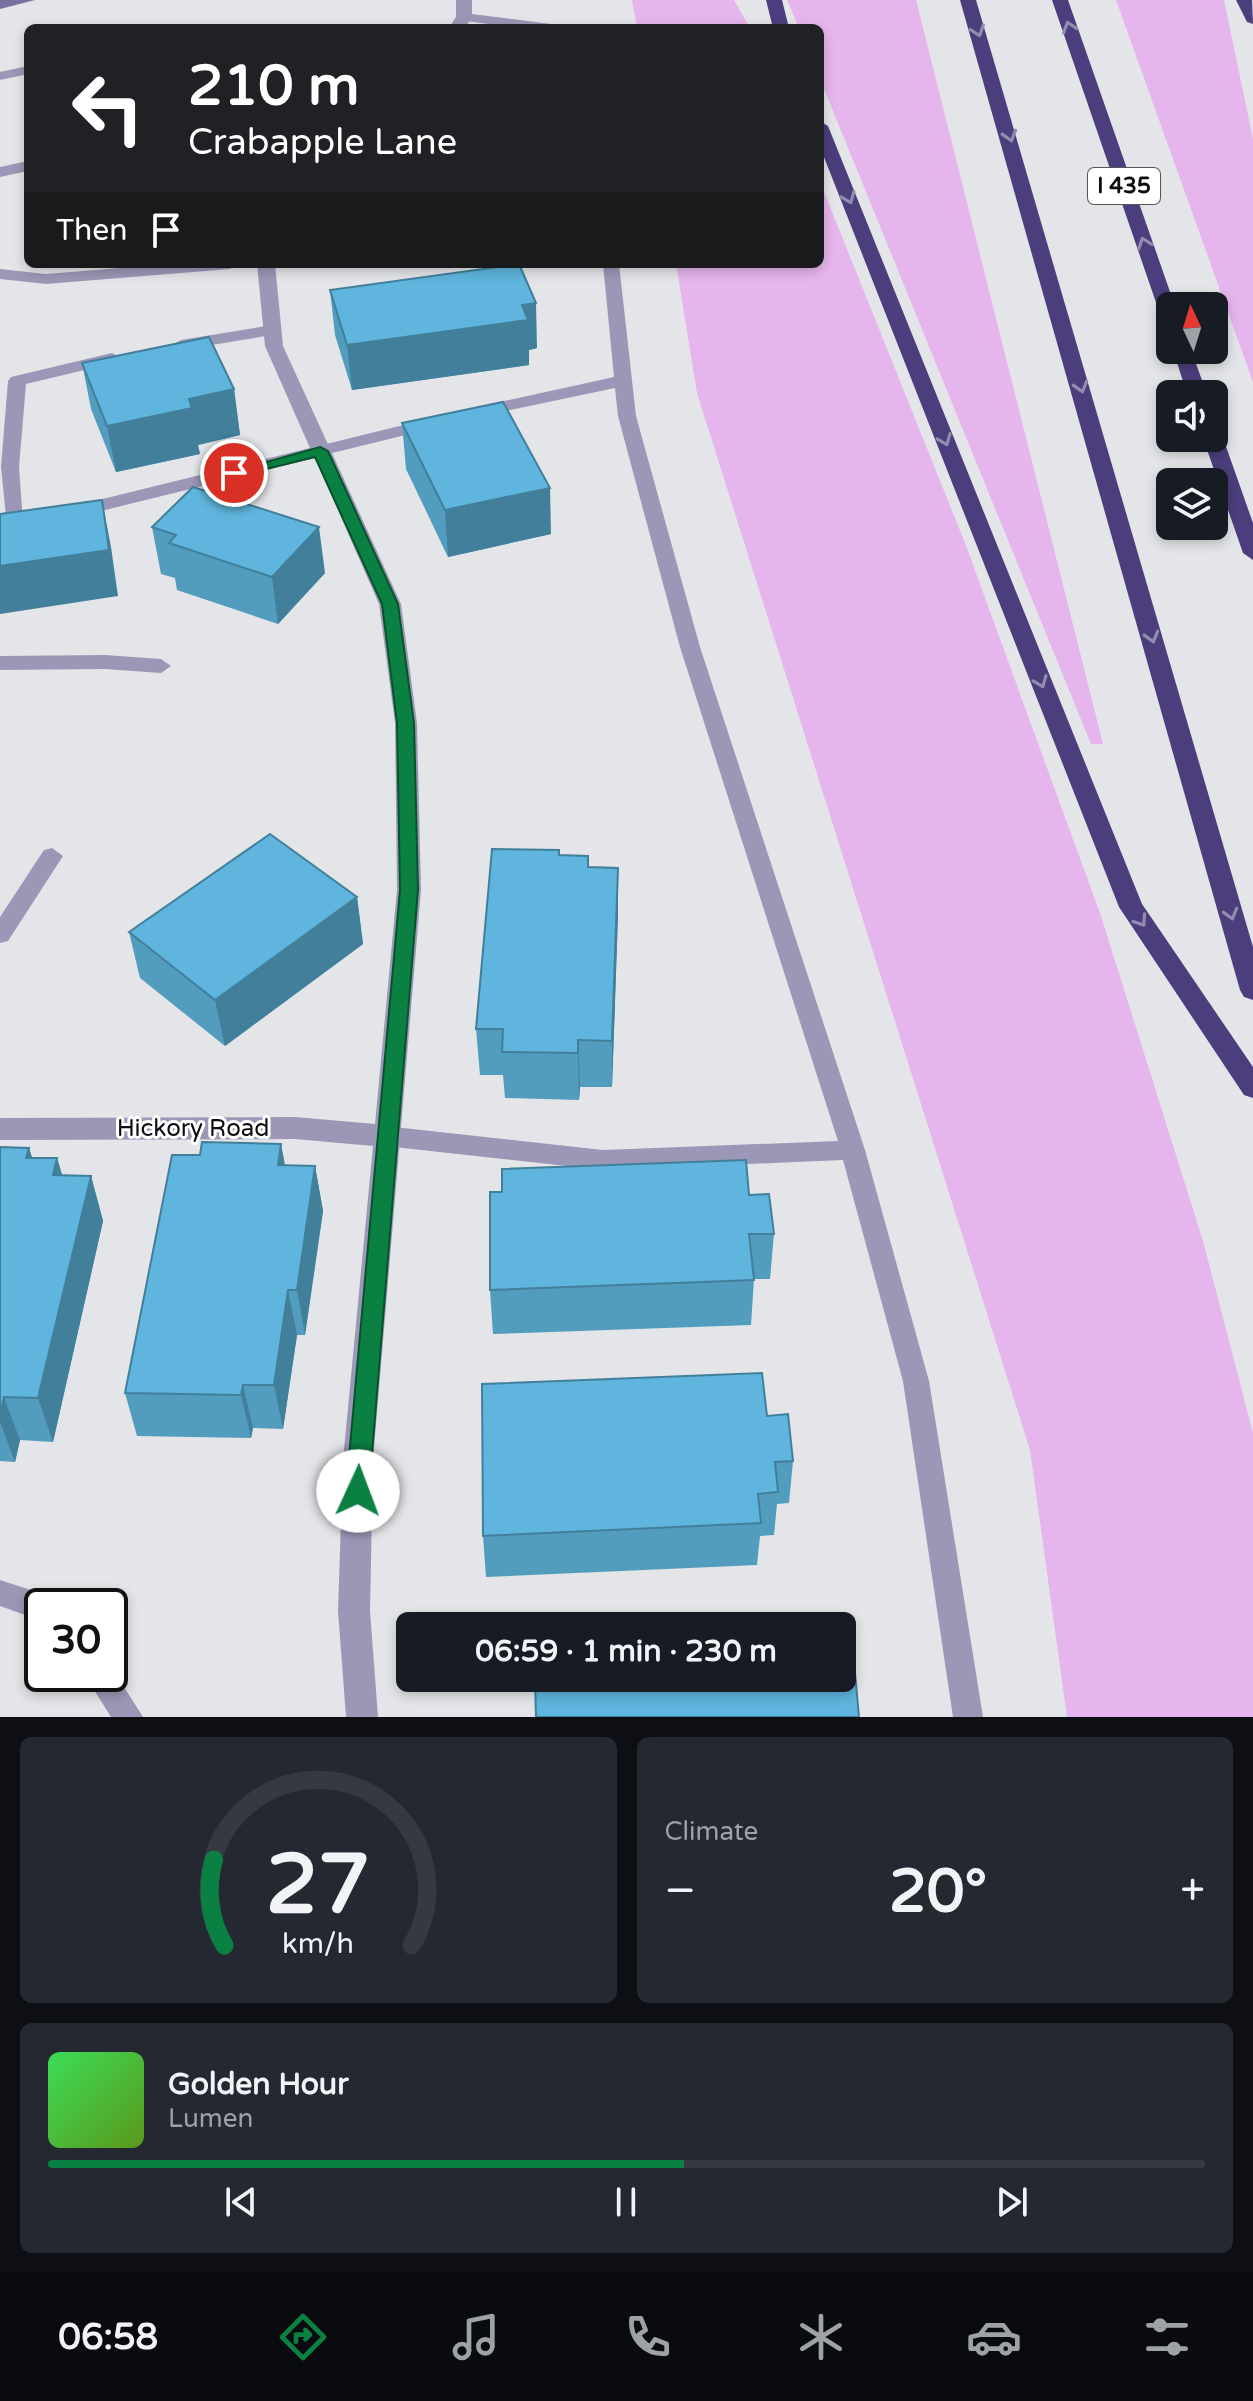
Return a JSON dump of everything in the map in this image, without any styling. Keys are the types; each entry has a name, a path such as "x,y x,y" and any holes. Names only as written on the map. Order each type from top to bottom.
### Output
{"highway":[{"path":"774,0 780,24"},
{"path":"968,0 989,61 1253,990"},
{"name":"I 435","path":"1060,0 1161,292"},
{"path":"1244,0 1253,19"},
{"path":"824,136 1131,907 1253,1088"},
{"path":"1218,452 1253,553"}],"main road":[{"path":"0,4 27,0"}],"street":[{"path":"0,172 24,167"},
{"path":"266,268 274,346 390,604 406,723 409,890 358,1460 354,1611 362,1717"},
{"path":"22,521 91,509 320,451"},
{"name":"Hickory Road","path":"0,1129 295,1128 385,1136"}],"lane":[{"path":"461,15 523,24"},
{"path":"0,76 24,71"},
{"path":"0,274 46,279 181,268"},
{"path":"611,268 627,416 690,647 853,1150 916,1381 968,1717"},
{"path":"158,349 272,330"},
{"path":"22,521 10,467 17,381 129,354"},
{"path":"320,451 621,381"},
{"path":"0,663 105,662 161,666"},
{"path":"0,935 52,856"},
{"path":"385,1136 603,1160 853,1150"},
{"path":"0,1593 24,1601"},
{"path":"111,1692 128,1717"}],"shaded area":[{"path":"632,0 734,0 748,24 636,24"},
{"path":"787,0 916,0 1103,744 1091,744 824,89 824,24 797,24"},
{"path":"1116,0 1224,0 1253,139 1253,382 1228,312 1228,292 1221,292"},
{"path":"824,192 965,543 1101,916 1203,1241 1253,1433 1253,1717 1067,1717 1030,1450 697,393 677,268 824,268"}],"building":[{"path":"490,268 521,268 536,303 522,305 528,320 347,345 330,290"},
{"path":"209,337 234,389 189,399 192,408 107,426 82,363"},
{"path":"503,402 550,488 445,510 402,423"},
{"path":"193,487 319,527 272,577 169,543 176,535 152,527"},
{"path":"102,500 109,550 0,566 0,514"},
{"path":"270,834 357,897 215,1000 129,932"},
{"path":"492,849 559,850 559,855 588,856 588,867 618,868 612,1041 578,1040 578,1053 502,1052 503,1029 476,1029"},
{"path":"202,1142 281,1144 278,1165 315,1166 297,1290 288,1290 274,1385 243,1385 241,1395 125,1393 172,1155 200,1155"},
{"path":"0,1147 29,1148 26,1158 57,1158 53,1175 91,1176 38,1398 4,1397 0,1414"},
{"path":"746,1160 749,1195 769,1194 774,1234 749,1234 754,1280 490,1290 490,1192 502,1192 502,1169"},
{"path":"762,1373 767,1416 788,1414 793,1461 775,1462 778,1492 758,1494 761,1523 483,1536 482,1384"},
{"path":"856,1684 859,1717 536,1717 535,1692 856,1692"}],"route":[{"path":"234,473 320,451 390,604 406,723 409,890 385,1136 358,1491"}]}
